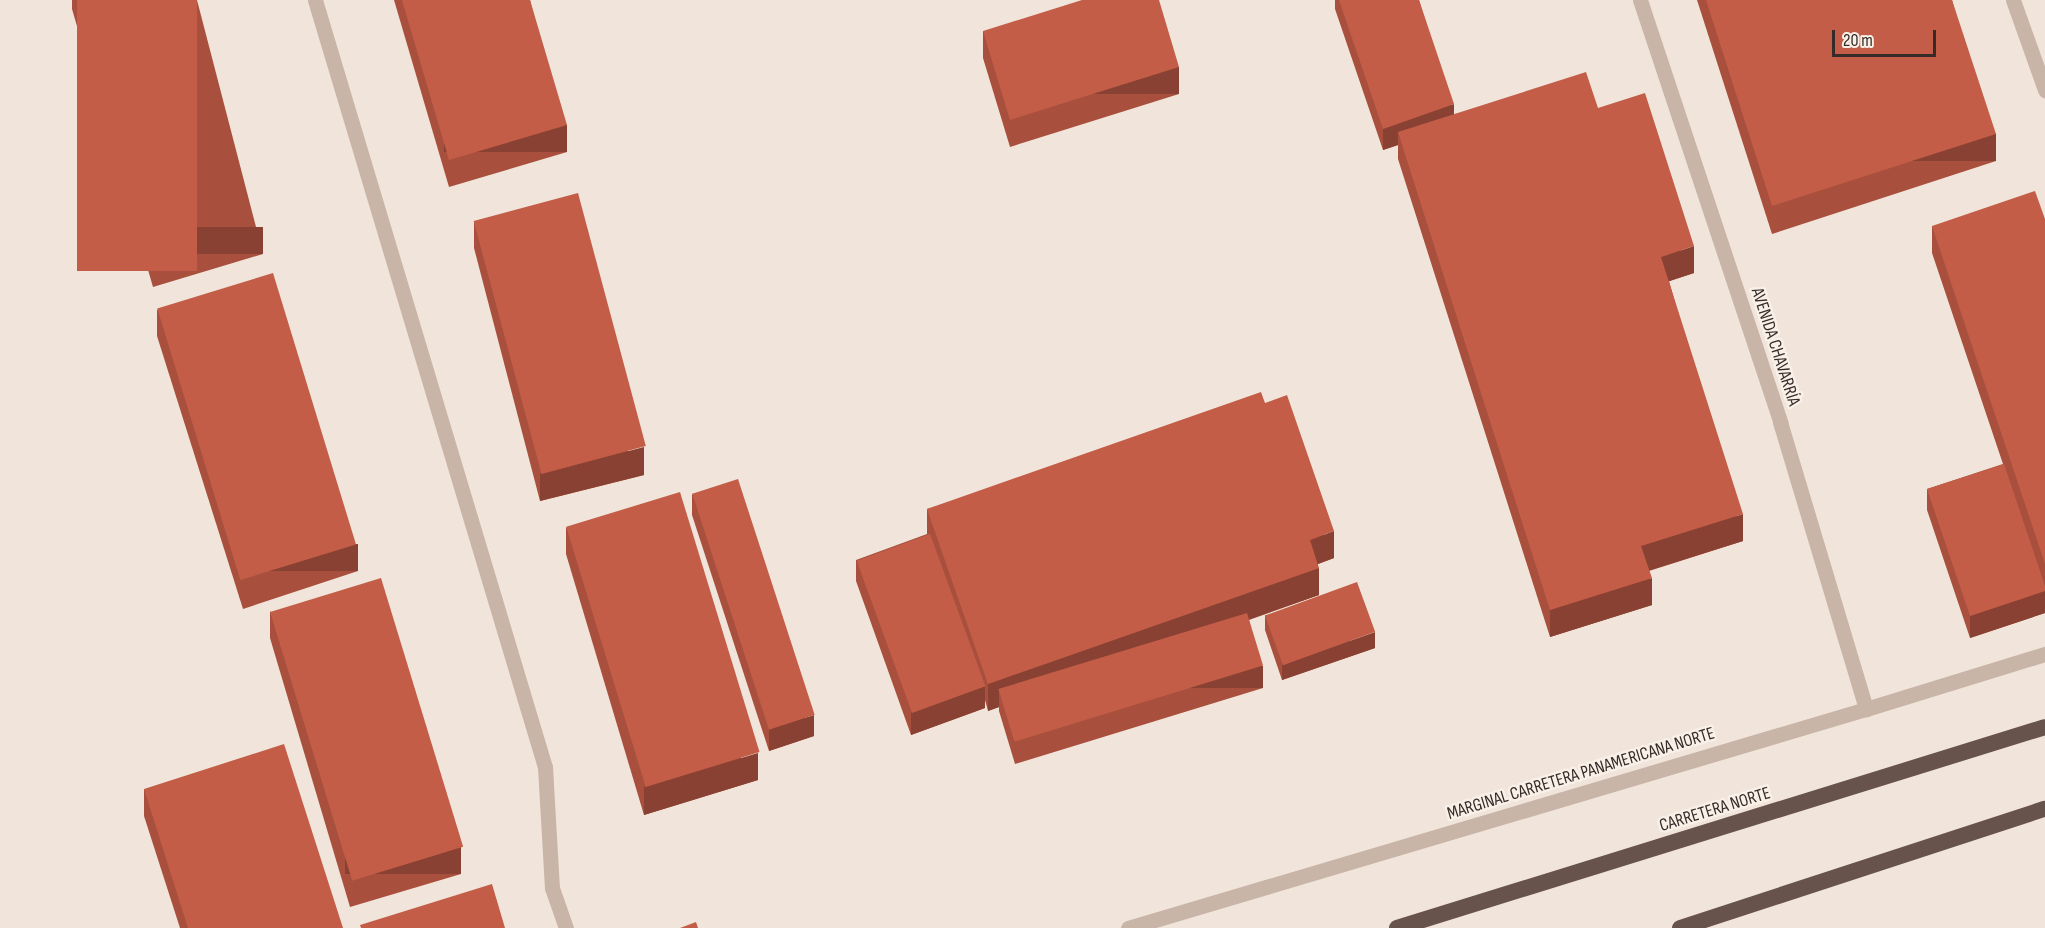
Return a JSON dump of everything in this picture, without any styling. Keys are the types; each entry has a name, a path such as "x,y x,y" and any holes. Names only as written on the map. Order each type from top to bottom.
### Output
{"highway":[{"name":"CARRETERA NORTE","path":"1397,928 2045,727"},
{"path":"1680,928 2045,809"}],"street":[{"path":"315,0 545,767 552,888 566,928"},
{"name":"AVENIDA CHAVARRÍA","path":"1640,0 1780,422 1866,709"},
{"path":"2013,0 2045,90"},
{"name":"MARGINAL CARRETERA PANAMERICANA NORTE","path":"1128,928 2045,654"}],"building":[{"path":"77,0 197,0 197,271 77,271"},
{"path":"402,0 530,0 567,125 449,160"},
{"path":"1082,0 1159,0 1179,67 1010,120 983,31"},
{"path":"1339,0 1419,0 1454,104 1383,129"},
{"path":"1706,0 1952,0 1996,134 1772,206"},
{"path":"1586,72 1598,108 1645,93 1694,246 1661,257 1743,514 1641,546 1652,578 1550,610 1398,132"},
{"path":"2035,191 2045,219 2045,564 1932,226"},
{"path":"578,193 646,446 541,474 474,221"},
{"path":"273,273 356,545 240,580 157,308"},
{"path":"1261,392 1265,403 1287,395 1334,531 1310,540 1319,568 988,684 927,509"},
{"path":"2004,464 2045,591 1970,616 1927,489"},
{"path":"738,479 815,715 769,730 692,494"},
{"path":"680,492 760,752 646,787 566,527"},
{"path":"930,534 985,686 912,713 857,561"},
{"path":"381,578 463,847 352,881 270,612"},
{"path":"1357,582 1375,632 1283,665 1265,616"},
{"path":"1247,613 1263,666 1014,742 998,689"},
{"path":"284,744 343,928 188,928 144,789"},
{"path":"492,884 505,928 361,928 360,925"},
{"path":"696,922 698,928 680,928"}]}
